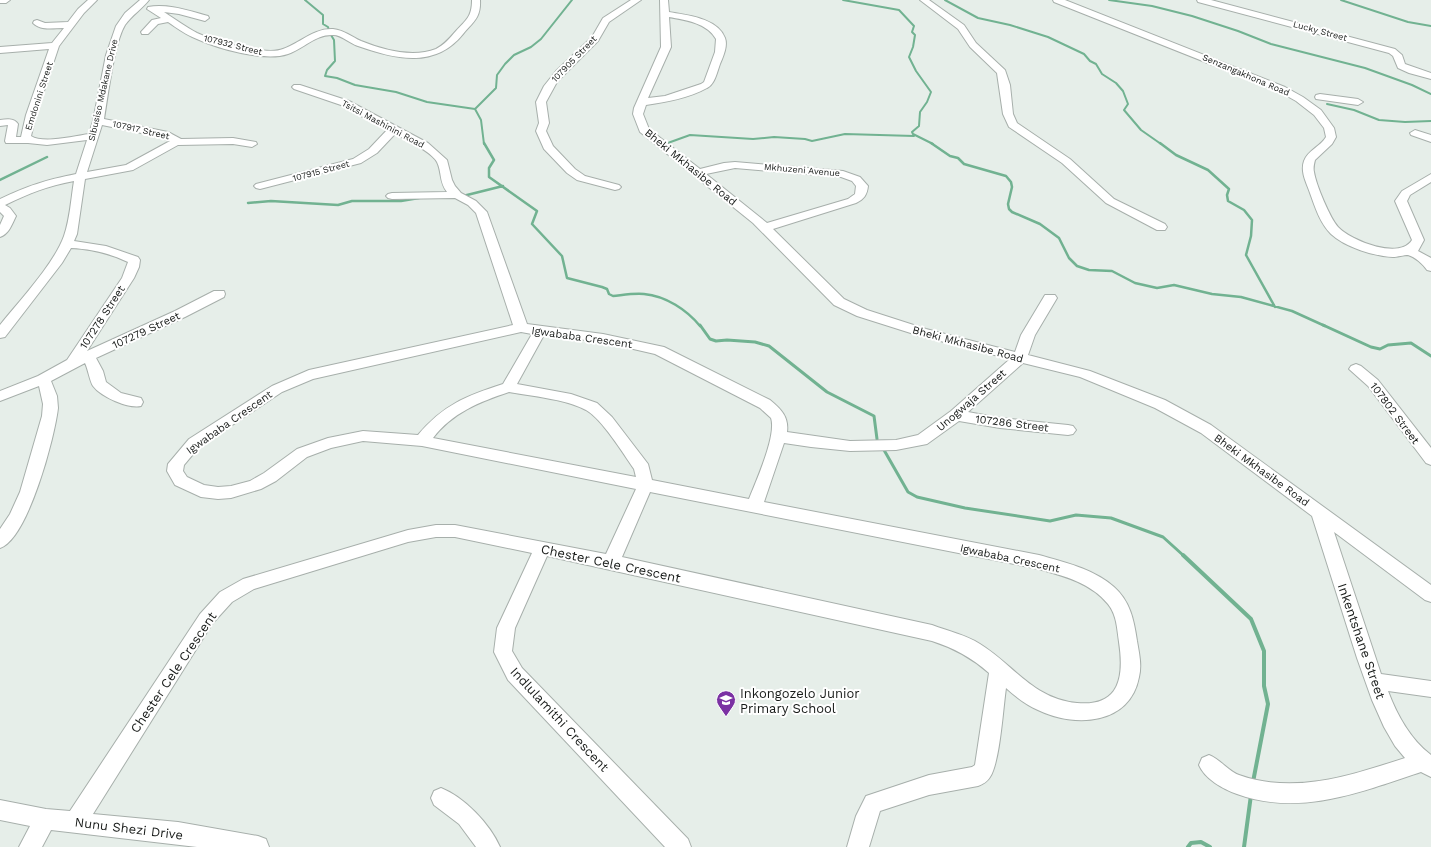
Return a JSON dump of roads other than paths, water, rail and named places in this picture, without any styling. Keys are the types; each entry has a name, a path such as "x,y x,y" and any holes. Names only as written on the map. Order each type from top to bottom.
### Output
{"street":[{"path":"0,0 6,0"},
{"name":"Emdonini Street","path":"93,0 81,11 56,46 31,115 26,137 27,140 34,142 45,142 93,136"},
{"name":"107932 Street","path":"148,4 198,36 257,52 275,54 287,51 316,36 335,32 359,43 381,50 415,56 437,52 458,38 462,30 471,20 476,8 476,0"},
{"name":"107905 Street","path":"615,187 581,178 571,171 559,159 548,147 541,131 544,126 543,117 540,110 544,94 557,76 597,37 605,22 637,0"},
{"name":"Bheki Mkhasibe Road","path":"664,0 666,47 638,114 644,130 764,228 830,294 848,307 862,313 922,332 1085,374 1181,414 1206,429 1431,595"},
{"path":"924,0 951,18 964,31 977,50 1002,72 1010,121 1019,130 1066,161 1110,201 1161,227"},
{"name":"Senzangakhona Road","path":"1057,0 1274,85 1288,91 1303,101 1328,125 1331,134 1328,142 1311,157 1307,165 1317,196 1330,224 1340,235 1359,245 1388,252 1402,252 1409,250"},
{"name":"Lucky Street","path":"1201,0 1392,51 1396,55 1401,66 1412,71 1431,76"},
{"path":"148,4 205,18"},
{"name":"Sibusiso Mdakane Drive","path":"0,334 58,260 67,244 71,234 82,177 98,121 111,55 117,34 120,26 135,9 148,4"},
{"path":"642,102 667,99 704,86 708,83 720,52 721,39 714,29 695,21 665,14"},
{"path":"145,32 155,22 170,19"},
{"path":"37,23 44,26 71,25"},
{"path":"3,50 13,38"},
{"path":"3,50 56,46"},
{"name":"Tsitsi Mashinini Road","path":"297,87 345,103 424,145 440,158 446,180 450,188 457,195 472,203 481,212 521,328"},
{"path":"1303,101 1321,94 1358,102"},
{"name":"107917 Street","path":"98,121 164,134 177,140 176,142 232,141 252,144"},
{"path":"0,123 8,122 13,124 10,141 27,140"},
{"name":"107915 Street","path":"260,186 357,161 373,151 394,129"},
{"path":"1415,133 1431,139"},
{"path":"0,203 36,186 129,168 176,142"},
{"name":"Mkhuzeni Avenue","path":"698,173 724,166 735,165 825,171 848,176 859,182 862,186 861,194 858,198 852,201 764,228"},
{"path":"1431,177 1406,193 1401,200 1418,240 1417,244 1409,250 1430,262 1431,267"},
{"path":"392,196 457,195"},
{"path":"0,207 6,210 10,216 5,228 0,233"},
{"name":"107278 Street","path":"0,396 43,379 72,363 133,268 134,260 122,254 101,247 67,244"},
{"name":"107279 Street","path":"72,363 180,314 219,294"},
{"path":"1020,358 1028,335 1050,298"},
{"name":"Igwababa Crescent","path":"754,507 778,436 780,422 776,413 765,404 659,350 580,334 521,328 309,375 286,384 194,443 176,464 175,471 181,481 191,487 207,492 230,492 255,485 270,477 302,453 328,443 363,436 422,441 645,486 1039,562 1068,570 1098,584 1121,608 1125,618 1131,663 1130,676 1128,685 1123,694 1113,704 1104,709 1093,712 1078,712 1053,708 1026,694 999,671"},
{"path":"508,387 540,331"},
{"path":"88,356 96,370 99,384 116,396 136,402"},
{"name":"Unogwaja Street","path":"778,436 830,445 904,444 922,440 956,415 1020,358"},
{"name":"107802 Street","path":"1356,369 1373,383 1431,459"},
{"path":"0,541 12,526 20,512 38,462 51,410 49,391 43,379"},
{"path":"422,441 434,426 451,411 481,396 508,387 571,399 592,407 608,421 642,468 645,486 611,562"},
{"name":"107286 Street","path":"956,415 1000,423 1068,430"},
{"name":"Inkentshane Street","path":"1319,512 1374,681 1383,703 1398,733 1427,765"},
{"name":"Chester Cele Crescent","path":"75,822 206,618 226,597 249,584 408,536 436,531 455,532 611,562 932,633 956,641 974,650 999,671"},
{"name":"Indlulamithi Crescent","path":"542,549 506,628 503,652 515,674 680,847"},
{"path":"858,847 866,816 873,803 929,785 978,776 981,774 985,764 999,671"},
{"path":"1374,681 1431,689"},
{"path":"1209,765 1230,781 1260,792 1288,795 1341,787 1427,765"},
{"path":"441,798 466,817 489,847"},
{"name":"Nunu Shezi Drive","path":"0,810 46,819 178,833 258,847"},
{"path":"30,847 46,819"}],"waterway":[{"path":"305,0 323,15 323,24 328,27 329,31"},
{"path":"475,109 496,88 497,75 505,64 514,55 531,47 541,39 572,0"},
{"path":"843,0 899,10 914,26 912,32 915,35 913,47 909,57 916,71 931,92 927,102 920,112 919,126 912,132 913,134 931,143"},
{"path":"945,0 978,18 1010,25 1048,37 1084,54 1090,61 1096,64 1102,74 1116,83 1123,91 1128,104 1124,110 1141,130 1161,144"},
{"path":"1109,0 1152,6 1192,16 1238,31 1271,44 1365,68 1412,85 1431,94"},
{"path":"1341,0 1408,22 1431,26"},
{"path":"331,35 334,40 335,61 327,70 325,76 337,78 355,85 396,92 427,102 475,109"},
{"path":"1327,104 1354,110 1379,120 1405,122 1431,121"},
{"path":"475,109 481,120 484,144"},
{"path":"667,143 665,144 690,135 753,139 774,137 805,139 812,141 845,134 914,136"},
{"path":"484,143 494,160 489,168 489,177 502,186"},
{"path":"931,143 950,156 958,158 964,164 1006,176 1011,182 1012,187 1008,204 1009,209 1012,212 1040,224 1059,238 1069,258 1077,266 1089,270 1112,271 1135,283 1157,288 1174,285 1212,294 1241,297 1275,306"},
{"path":"1160,143 1176,155 1208,170 1229,189 1227,195 1228,201 1244,210 1252,220 1251,236 1246,255 1275,306"},
{"path":"0,180 47,157"},
{"path":"463,196 502,186"},
{"path":"502,186 537,211 532,224 562,256 567,278 602,287 607,289 609,294 613,296 628,294 652,295 668,301 682,309 700,326"},
{"path":"248,203 271,201 338,205 352,201 401,201 419,198"},
{"path":"1275,306 1292,311 1325,326"},
{"path":"700,325 710,339 716,341 727,340 755,342 769,346 827,392 874,416 877,439"},
{"path":"1323,325 1371,347 1380,349 1388,345 1411,343 1431,356"},
{"path":"884,450 908,492 917,497 965,508 1050,521 1076,515 1111,518 1163,537 1184,556"},
{"path":"1183,555 1251,619 1264,651 1264,686 1268,704 1253,782"},
{"path":"1244,847 1251,795"},
{"path":"1188,847 1191,843 1201,842 1210,847"}],"place":[{"name":"Inkongozelo Junior Primary School","path":"726,717"}]}
